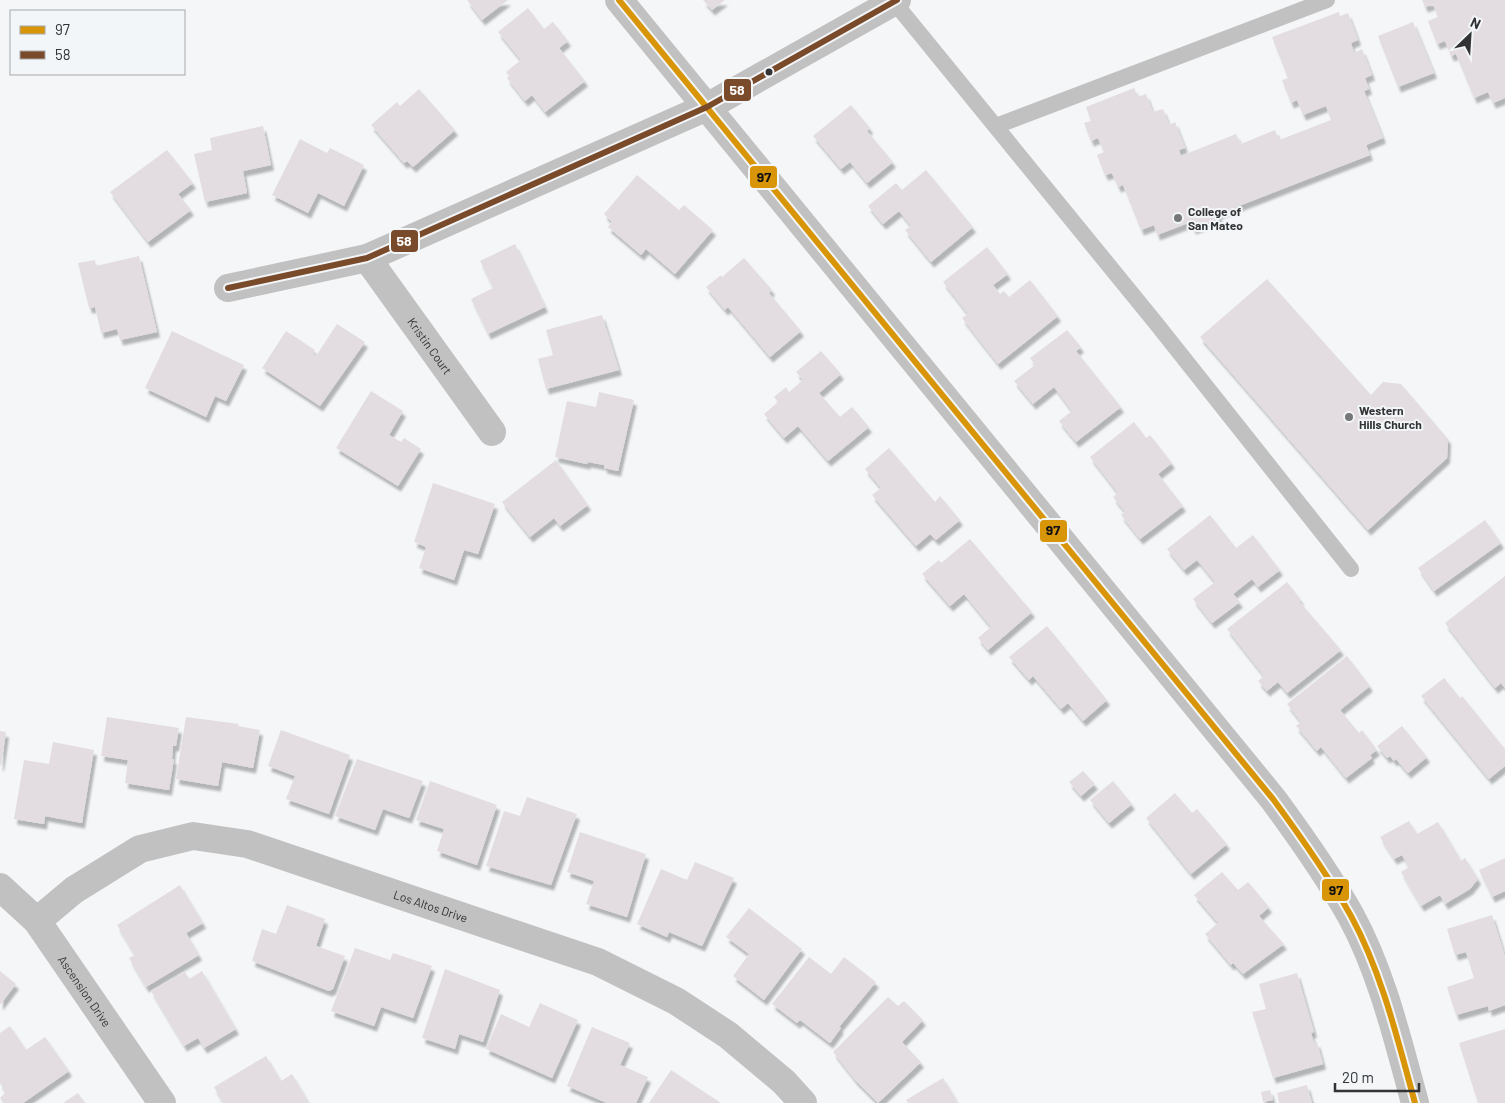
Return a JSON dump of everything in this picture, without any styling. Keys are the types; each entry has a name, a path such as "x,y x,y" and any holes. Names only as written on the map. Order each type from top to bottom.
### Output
{"street":[{"path":"619,0 1267,792 1313,854 1352,918 1378,980 1415,1103"},
{"path":"228,288 367,258 707,107 896,1"},
{"name":"Kristin Court","path":"367,258 492,432"},
{"name":"Los Altos Drive","path":"37,921 74,890 140,849 193,836 248,844 598,962 676,1000 728,1035 784,1082 803,1103"},
{"name":"Ascension Drive","path":"0,887 37,921 162,1103"}],"lane":[{"path":"996,126 1328,0"},
{"path":"896,1 1351,569"}],"building":[{"path":"467,0 508,0 482,20"},
{"path":"703,0 725,0 712,10"},
{"path":"1422,0 1505,0 1505,98 1493,103 1488,92 1474,98 1456,54 1451,56 1445,41 1437,44 1428,21 1438,17 1433,4 1425,7"},
{"path":"528,8 544,29 553,22 568,41 559,48 585,81 545,112 532,95 525,101 507,78 509,76 506,72 521,60 498,32"},
{"path":"1339,12 1340,16 1348,13 1358,40 1351,43 1354,53 1362,49 1372,75 1365,78 1369,89 1364,91 1383,138 1366,145 1370,155 1218,214 1220,218 1193,229 1191,222 1157,235 1154,225 1141,230 1123,185 1118,187 1112,173 1105,175 1097,155 1104,152 1098,138 1091,141 1084,123 1091,121 1086,107 1134,88 1138,97 1146,94 1153,112 1163,109 1169,125 1175,122 1185,148 1179,150 1181,156 1236,134 1241,144 1275,130 1279,140 1331,120 1326,106 1303,115 1297,100 1291,103 1282,80 1288,78 1272,37"},
{"path":"1413,22 1434,73 1398,87 1378,36"},
{"path":"419,89 455,130 413,167 407,161 404,163 371,125 397,102 400,106"},
{"path":"851,105 870,128 867,131 893,162 867,183 850,162 841,169 813,136"},
{"path":"263,126 271,165 243,171 247,193 205,202 194,154 212,150 210,138"},
{"path":"300,139 327,153 330,148 364,165 344,206 318,193 308,213 272,195"},
{"path":"167,150 193,183 178,194 191,210 148,242 110,192"},
{"path":"926,170 973,227 931,262 905,230 911,226 899,211 883,224 868,206 896,183 902,190"},
{"path":"637,175 679,210 684,205 713,230 675,274 646,249 641,255 608,227 612,222 604,214"},
{"path":"515,244 545,307 488,334 471,299 493,288 480,261"},
{"path":"987,247 1008,274 993,285 1000,294 1004,291 1009,297 1030,280 1058,316 998,364 962,318 968,314 943,282"},
{"path":"139,256 157,332 120,340 117,329 101,333 95,307 89,308 78,263 95,260 96,266"},
{"path":"744,258 772,290 769,293 801,331 770,357 728,307 725,310 706,287 721,275 722,277"},
{"name":"Western Hills Church","path":"1267,279 1371,395 1383,382 1401,384 1448,439 1447,458 1368,530 1200,337"},
{"path":"602,315 619,370 546,389 538,359 553,355 546,330"},
{"path":"337,324 365,342 320,406 262,368 286,331 315,350 313,354 316,356"},
{"path":"1067,330 1081,347 1076,351 1121,407 1076,442 1059,421 1072,411 1054,387 1033,404 1014,381 1035,365 1030,358"},
{"path":"172,331 244,365 226,401 215,396 206,417 145,388"},
{"path":"821,351 841,374 819,393 840,417 852,407 869,427 828,461 798,426 784,438 764,414 778,402 774,397 786,387 789,392 803,380 796,372"},
{"path":"371,391 403,411 389,435 401,442 404,438 421,449 398,486 336,448"},
{"path":"599,392 634,400 618,471 604,468 604,465 588,462 587,464 555,457 567,401 596,407"},
{"path":"1134,422 1146,438 1150,435 1172,463 1158,474 1183,506 1140,539 1121,515 1125,512 1113,497 1118,493 1090,457"},
{"path":"889,448 935,502 940,496 960,520 936,540 930,534 916,546 872,495 881,488 865,469"},
{"path":"556,460 588,505 560,526 554,518 530,537 502,502"},
{"path":"433,483 495,504 478,554 464,550 454,580 419,568 426,547 414,542"},
{"path":"1210,515 1236,548 1253,535 1280,570 1258,587 1252,579 1233,594 1240,602 1212,623 1193,599 1215,582 1197,560 1184,570 1167,549"},
{"path":"1485,520 1501,543 1434,591 1418,568"},
{"path":"970,539 1032,612 988,650 978,638 991,627 964,594 950,606 922,574 939,560 941,563"},
{"path":"1505,576 1505,688 1501,683 1495,688 1445,623"},
{"path":"1287,582 1301,600 1299,601 1341,650 1287,693 1278,682 1267,691 1258,681 1264,676 1227,629"},
{"path":"1047,626 1107,700 1083,721 1068,703 1061,709 1033,676 1029,680 1009,657"},
{"path":"1347,656 1370,686 1340,710 1359,733 1362,730 1377,750 1370,755 1372,758 1346,778 1321,747 1317,751 1296,726 1301,722 1287,704"},
{"path":"1444,678 1460,698 1462,696 1505,749 1505,766 1489,779 1421,696"},
{"path":"107,717 179,728 176,746 173,746 172,759 174,759 169,790 125,783 128,760 101,756"},
{"path":"186,717 239,724 238,726 260,730 253,768 222,762 218,786 176,779"},
{"path":"1402,726 1427,757 1408,773 1396,759 1394,761 1390,756 1387,758 1377,746"},
{"path":"281,730 350,755 329,814 286,799 295,776 268,766"},
{"path":"0,731 6,732 1,766 0,765"},
{"path":"53,742 94,750 82,823 45,816 44,824 14,819 24,760 49,764"},
{"path":"357,759 423,781 409,818 383,809 375,830 335,816"},
{"path":"1083,771 1095,784 1081,796 1069,782"},
{"path":"430,781 497,805 477,865 437,851 444,829 416,820"},
{"path":"1113,781 1132,804 1109,823 1090,800"},
{"path":"1175,793 1192,813 1197,809 1227,844 1191,874 1146,818"},
{"path":"527,797 577,814 551,885 486,866 504,811 520,816"},
{"path":"1409,821 1417,834 1438,822 1461,861 1465,858 1478,879 1470,889 1445,904 1440,895 1421,906 1401,872 1409,867 1402,855 1394,859 1380,837"},
{"path":"580,832 646,854 627,917 586,904 594,881 567,872"},
{"path":"1505,858 1505,891 1492,897 1479,870"},
{"path":"695,862 734,878 702,946 669,932 667,937 637,924 661,869 687,880"},
{"path":"1222,872 1238,890 1248,882 1269,907 1259,916 1284,944 1243,974 1233,963 1231,965 1205,934 1218,923 1194,895"},
{"path":"180,885 203,923 186,933 199,955 146,987 129,958 135,955 117,925"},
{"path":"287,905 325,919 316,946 345,956 333,989 329,991 252,961 262,929 276,934"},
{"path":"749,908 802,949 764,1000 733,976 749,954 726,937"},
{"path":"1492,915 1505,957 1505,1005 1489,1011 1488,1006 1456,1015 1447,987 1474,978 1466,952 1455,955 1447,929"},
{"path":"355,948 390,960 393,953 432,966 413,1018 381,1007 374,1026 331,1011"},
{"path":"809,957 831,974 844,957 876,982 839,1027 841,1028 830,1043 800,1020 797,1023 772,1004"},
{"path":"445,969 500,990 483,1042 459,1034 455,1049 422,1038"},
{"path":"0,971 16,984 0,1005"},
{"path":"202,971 236,1029 204,1048 198,1038 184,1046 151,991 185,972 189,979"},
{"path":"1297,973 1314,1032 1311,1033 1314,1043 1317,1042 1323,1064 1273,1078 1252,1012 1266,1009 1259,984"},
{"path":"888,997 898,1006 904,1001 923,1020 902,1042 921,1062 878,1103 855,1080 833,1052"},
{"path":"540,1003 578,1020 552,1078 486,1049 501,1014 529,1027"},
{"path":"10,1026 26,1050 45,1037 69,1071 23,1103 3,1103 0,1098 6,1092 0,1083 0,1033"},
{"path":"592,1027 630,1043 620,1065 648,1077 636,1103 607,1103 567,1086"},
{"path":"1505,1029 1505,1103 1478,1103 1459,1043"},
{"path":"266,1056 281,1081 292,1074 309,1103 223,1103 214,1087"},
{"path":"671,1070 721,1103 649,1103"},
{"path":"943,1078 958,1103 908,1103 906,1100"},
{"path":"1307,1085 1312,1103 1279,1103 1277,1093"},
{"path":"1270,1090 1273,1100 1263,1102 1261,1092"},
{"path":"78,1093 85,1103 63,1103"}],"transit line":[{"name":"97","path":"619,0 1273,799 1294,828 1333,886 1362,938 1388,1008 1415,1103"},
{"name":"58","path":"228,288 367,258 707,107 897,0"}],"place":[{"name":"College of San Mateo","path":"1178,218"},
{"name":"Western Hills Church","path":"1349,417"}]}
